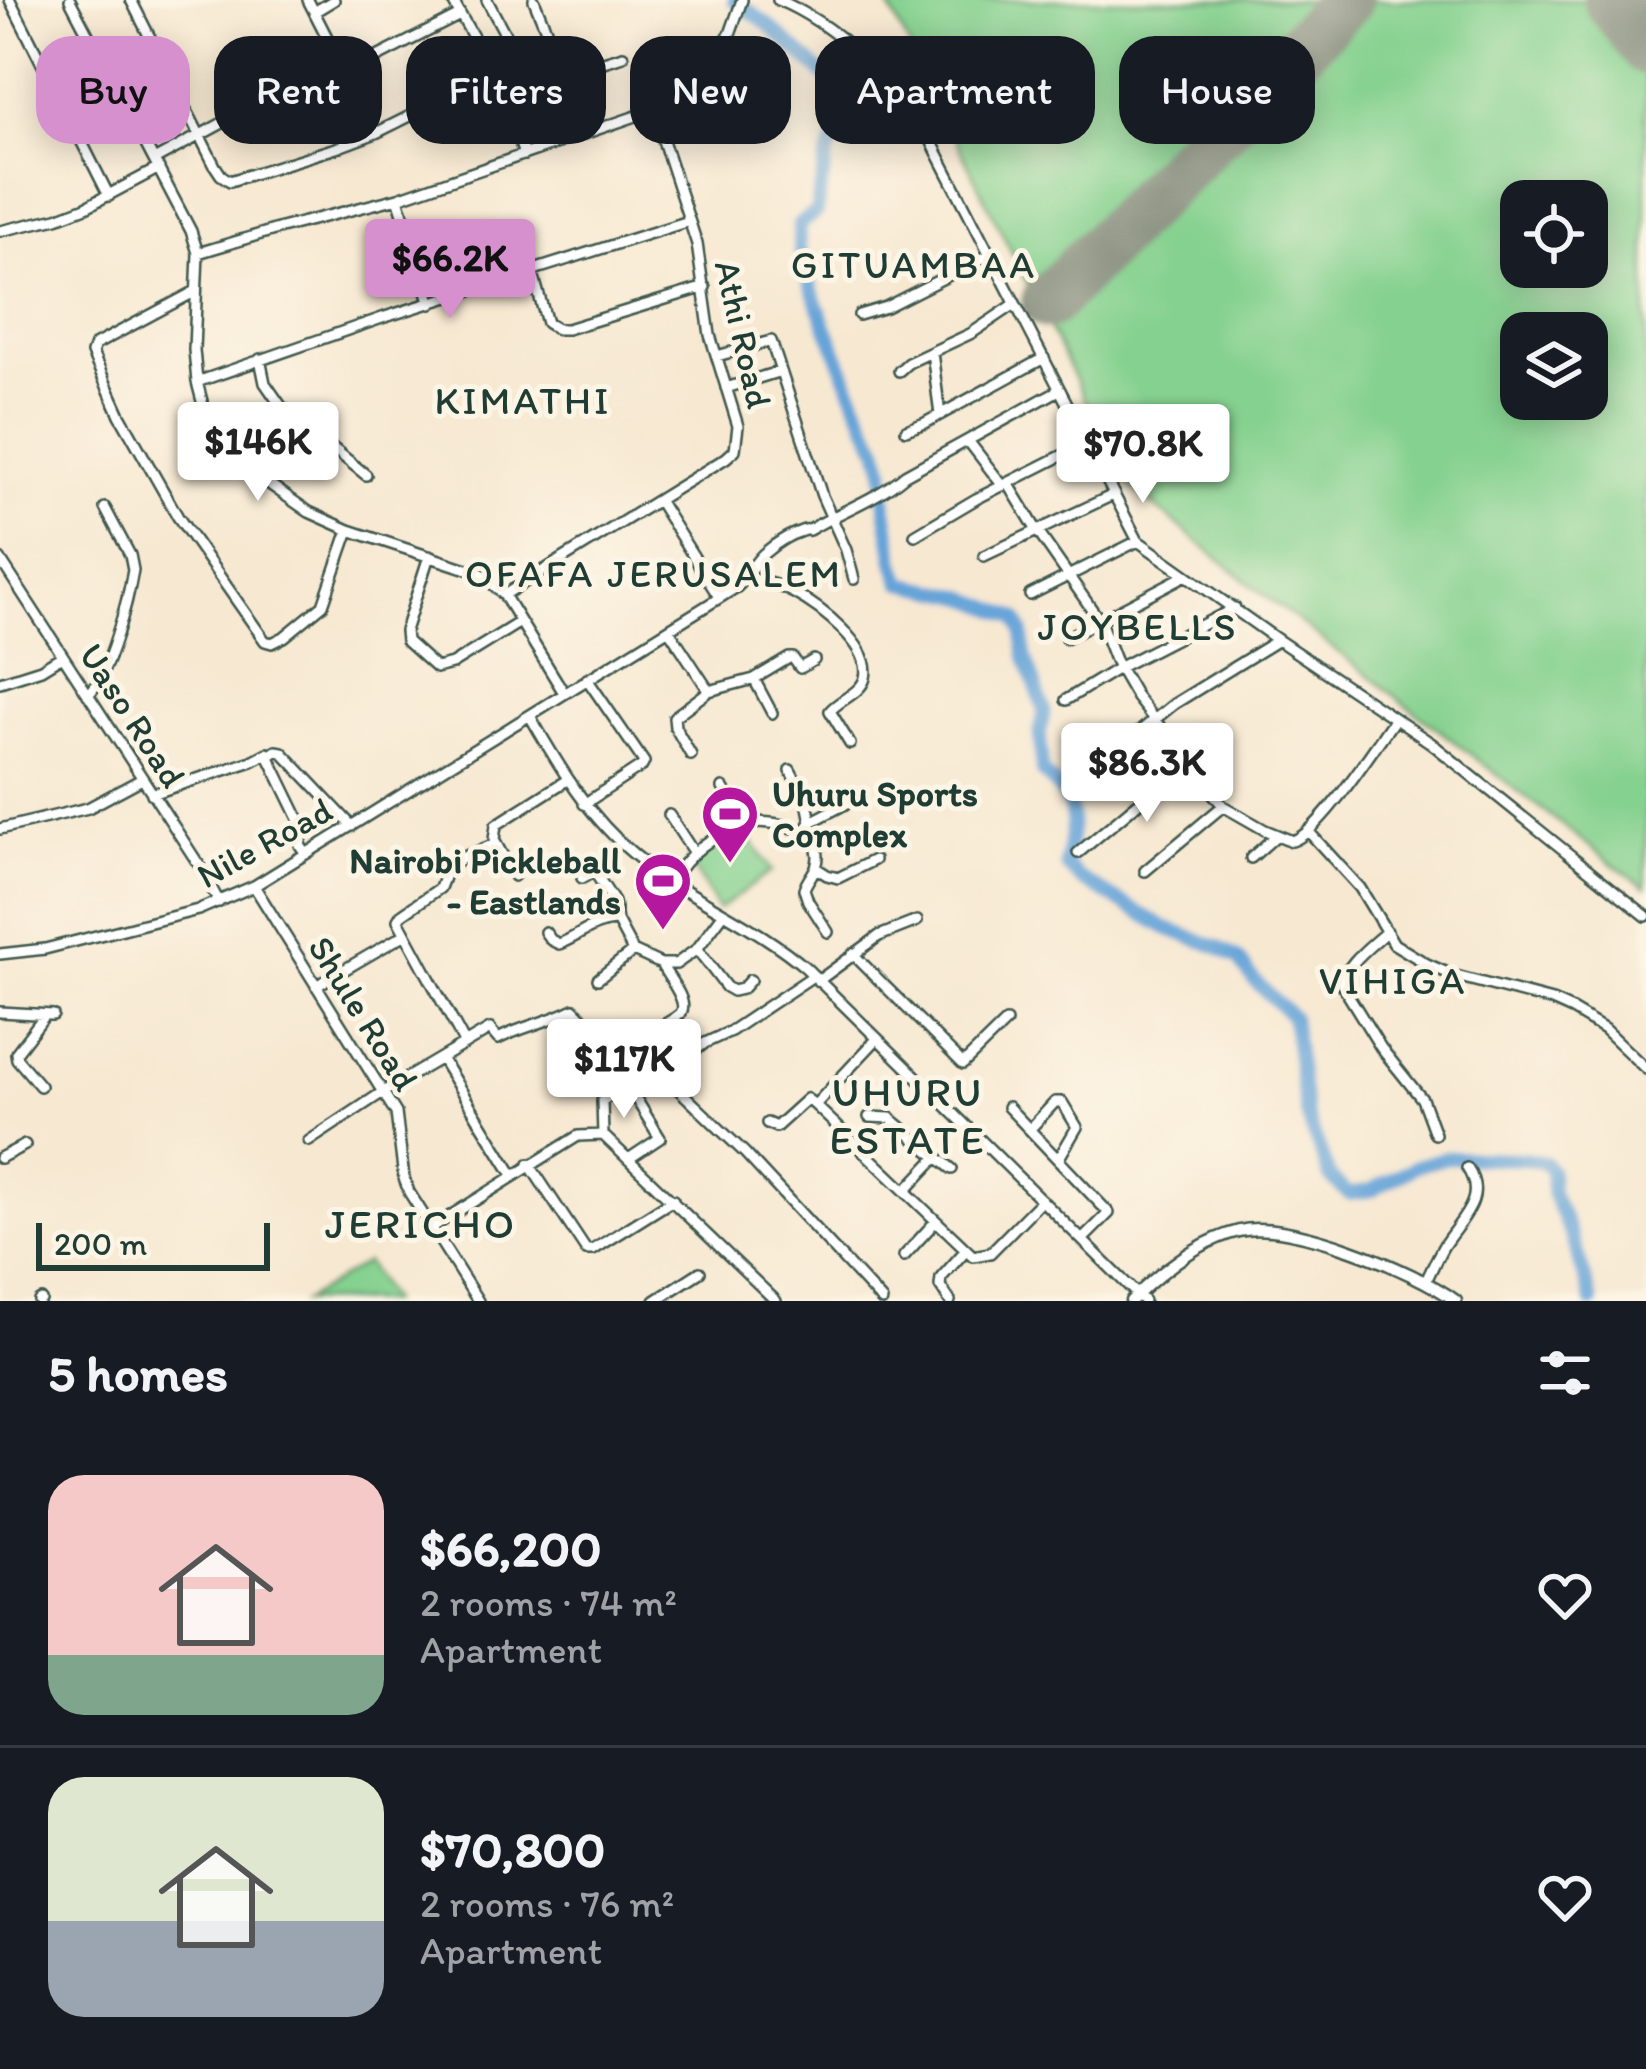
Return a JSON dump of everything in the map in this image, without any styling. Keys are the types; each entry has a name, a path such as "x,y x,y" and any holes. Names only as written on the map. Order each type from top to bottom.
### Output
{"main road":[{"path":"1137,1299 1187,1254 1241,1230 1275,1228 1344,1248 1426,1281 1456,1301"}],"street":[{"path":"10,0 109,196"},
{"path":"70,0 180,207 198,253 194,350 208,424 232,455 304,509 349,530 482,574 504,595 564,693"},
{"path":"131,0 221,175 230,181 347,144"},
{"path":"308,0 326,36"},
{"path":"314,12 334,0"},
{"path":"452,0 472,36"},
{"path":"487,0 506,36"},
{"path":"534,0 549,36"},
{"path":"786,2 829,28 903,96 924,127 1138,541 1430,743 1646,916"},
{"path":"728,36 741,5"},
{"path":"382,55 460,15"},
{"path":"606,61 623,56"},
{"path":"198,253 398,198 630,118"},
{"path":"0,231 57,218 109,196 214,126"},
{"path":"521,144 524,155"},
{"name":"Athi Road","path":"504,595 734,450 738,426 706,310 689,221 664,144"},
{"path":"398,198 430,304"},
{"path":"197,382 689,221"},
{"path":"859,315 886,307 989,255"},
{"path":"532,271 547,322 557,329 705,287"},
{"path":"196,291 94,345 92,353 178,517 265,641 278,641 323,604 349,530"},
{"path":"899,370 972,333 1016,304"},
{"path":"717,356 769,340 854,579"},
{"path":"932,352 940,415"},
{"path":"906,430 1044,358"},
{"path":"260,359 265,383 281,406 366,475"},
{"path":"726,388 781,371"},
{"name":"Nile Road","path":"0,954 45,949 198,910 254,886 669,630 747,578 764,553 886,491 905,475 1059,390"},
{"path":"969,442 1005,485 1100,621 1137,698 1223,806 1297,841 1327,811 1394,720"},
{"path":"916,535 1087,443"},
{"path":"984,556 1113,495"},
{"path":"658,500 718,596"},
{"path":"88,695 107,662 133,570 105,508"},
{"path":"1030,595 1138,541"},
{"path":"429,556 405,632 406,640 436,668 446,668 520,622"},
{"name":"Uaso Road","path":"0,559 219,902"},
{"path":"1066,638 1186,575"},
{"path":"747,578 770,582 814,605 856,646 866,668 864,682 830,711 850,743"},
{"path":"1066,700 1235,608"},
{"path":"669,630 709,692"},
{"path":"1077,774 1174,704 1278,640"},
{"path":"0,682 41,669 62,656"},
{"path":"691,755 674,717 709,692 754,679 789,658 800,668 814,660"},
{"path":"584,804 644,762 587,679"},
{"path":"754,679 772,713"},
{"path":"530,716 584,804 620,842 672,882 761,934 816,978 1137,1299"},
{"path":"152,794 265,752 304,829 300,845 306,854"},
{"path":"269,755 282,752 352,826"},
{"path":"1078,853 1191,766"},
{"path":"790,770 808,802 811,822"},
{"path":"0,829 88,808 142,779"},
{"path":"514,876 495,844 496,825 567,780"},
{"path":"723,788 746,824"},
{"path":"804,832 811,822 851,801"},
{"path":"1144,871 1223,806"},
{"path":"669,815 694,853"},
{"path":"672,882 694,853 746,824 782,825 804,832 817,850 816,868 804,889 828,932"},
{"path":"1308,831 1360,888 1394,944 1452,975 1572,1010 1604,1029 1646,1069"},
{"path":"1251,858 1277,835"},
{"path":"465,1044 398,923 401,915 444,884 454,864 495,844"},
{"path":"816,868 838,878 874,860"},
{"path":"582,878 596,874 614,902 616,921 633,951 661,964 676,964 697,950 724,913"},
{"name":"Shule Road","path":"254,886 383,1092 398,1122 404,1178 417,1208 478,1301"},
{"path":"545,932 560,944 594,925 616,921"},
{"path":"882,1301 746,1154 678,1089 670,1070 705,1043 879,936 917,921"},
{"path":"1387,931 1351,966 1342,985 1381,1048 1422,1099 1435,1134"},
{"path":"316,986 404,935"},
{"path":"697,950 733,991 750,980"},
{"path":"598,979 633,951"},
{"path":"853,954 963,1064 1006,1022"},
{"path":"659,1042 654,1031 683,1007 661,964"},
{"path":"309,1141 490,1030 498,1039 576,1009 625,1080 625,1086 602,1101 603,1135"},
{"path":"0,1012 49,1015 16,1053 40,1086"},
{"path":"815,1105 877,1039"},
{"path":"442,1058 513,1175"},
{"path":"630,1158 660,1138 633,1094"},
{"path":"767,1123 776,1127 808,1099 974,1256 990,1253 1042,1200"},
{"path":"1030,1129 1055,1102 1062,1102 1077,1127 1059,1158"},
{"path":"1008,1107 1108,1213 1082,1240"},
{"path":"869,1117 890,1118 952,1169"},
{"path":"431,1228 578,1136 603,1135 776,1301"},
{"path":"0,1158 25,1145"},
{"path":"906,1190 937,1156"},
{"path":"529,1164 586,1250 674,1200"},
{"path":"1426,1281 1444,1245 1472,1208 1474,1181 1467,1168"},
{"path":"904,1256 936,1221"},
{"path":"950,1301 940,1278 965,1251"},
{"path":"655,1301 700,1272"}],"green space":[{"path":"886,0 1646,0 1646,887 1127,484 958,144 1095,144 1095,36 904,36"},
{"name":"Uhuru Sports Complex","path":"742,826 772,871 718,910 688,859"},
{"path":"366,1262 390,1301 304,1301"}],"waterway":[{"path":"734,0 832,82 845,102 844,124 827,157 816,212 799,225 799,247 810,285 884,466 886,509 902,583 963,596 1017,618 1044,710 1042,772 1063,795 1071,814 1066,865 1080,879 1168,929 1239,960 1292,1017 1306,1114 1330,1177 1349,1194 1372,1190 1416,1166 1447,1157 1545,1163 1592,1301"}],"runway":[{"path":"1048,302 1346,0"},
{"path":"1610,0 1646,48"}],"place":[{"name":"Uhuru Sports Complex","path":"730,865"},
{"name":"Nairobi Pickleball - Eastlands","path":"663,932"}],"district":[{"name":"GITUAMBAA","path":"914,264"},
{"name":"KIMATHI","path":"523,400"},
{"name":"OFAFA JERUSALEM","path":"654,573"},
{"name":"JOYBELLS","path":"1138,626"},
{"name":"VIHIGA","path":"1393,980"},
{"name":"UHURU ESTATE","path":"908,1115"},
{"name":"JERICHO","path":"421,1223"}]}
